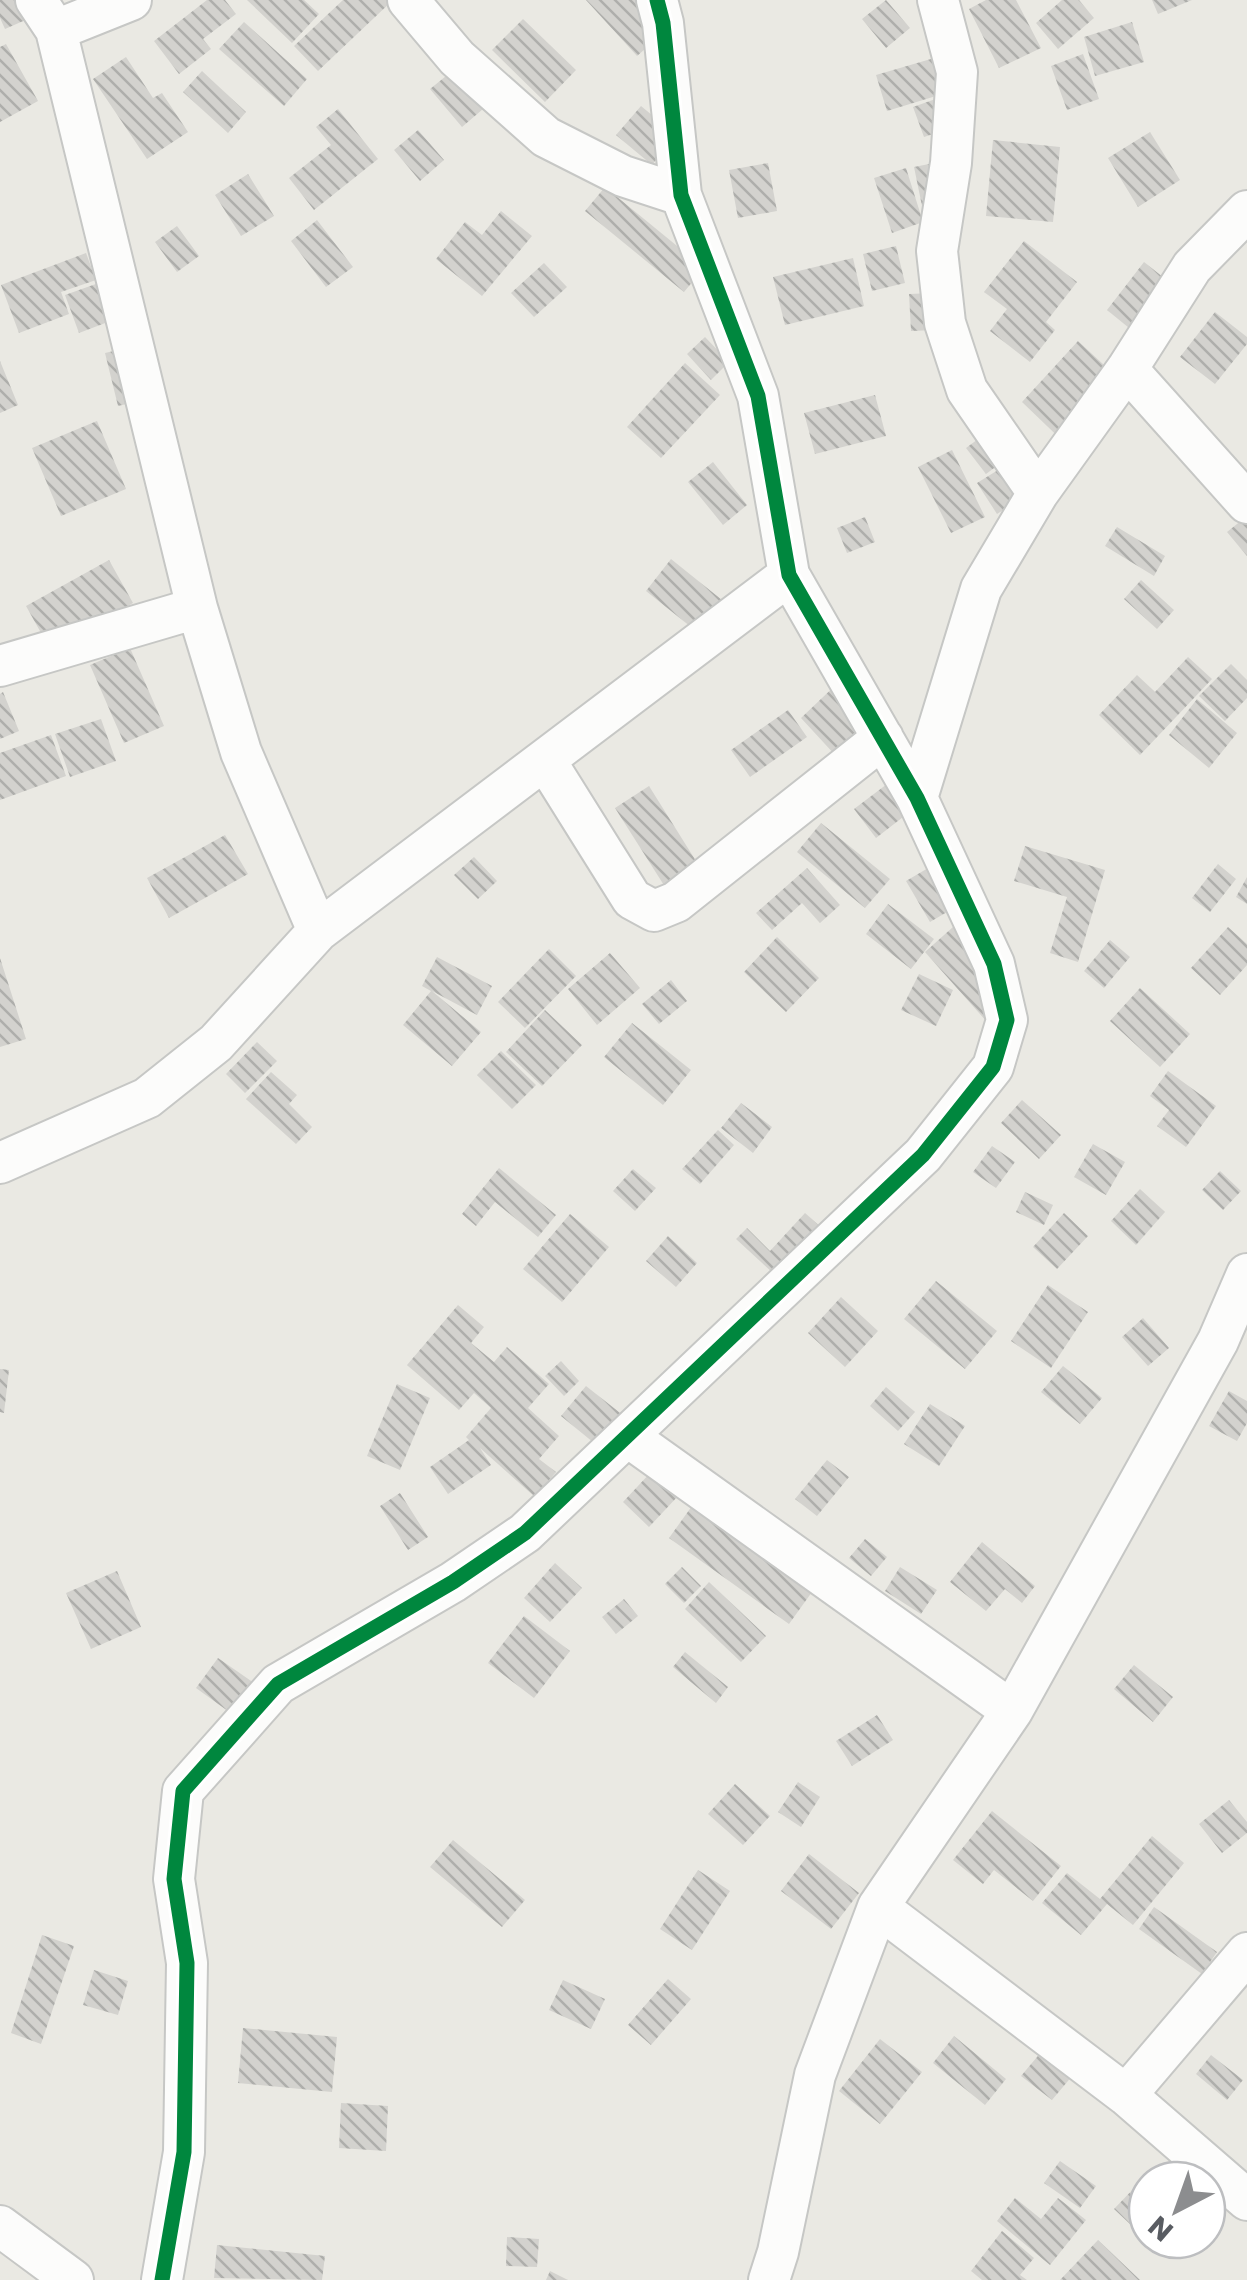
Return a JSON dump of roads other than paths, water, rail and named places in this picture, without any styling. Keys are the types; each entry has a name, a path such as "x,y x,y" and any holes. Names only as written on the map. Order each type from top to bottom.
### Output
{"street":[{"path":"132,0 46,15 197,608 241,752 318,931"},
{"path":"408,0 457,58 546,137 623,176 681,195"},
{"path":"162,2280 184,2152 187,1963 174,1880 183,1792 278,1684 453,1582 525,1533 924,1155 993,1067 1006,1020 994,964 917,798 789,574 758,396 681,195 663,23 657,0"},
{"path":"938,0 957,72 951,164 937,251 946,322 967,390 1038,493"},
{"path":"917,798 980,589 1038,493 1127,369 1192,267 1247,211"},
{"path":"1127,369 1247,502"},
{"path":"0,1164 147,1098 216,1043 318,931 789,574"},
{"path":"0,666 197,608"},
{"path":"545,760 632,900 654,911 676,902 883,738"},
{"path":"768,2280 778,2252 814,2074 878,1907 1012,1711 1218,1341 1247,1274"},
{"path":"627,1436 1012,1711"},
{"path":"878,1907 1126,2095 1247,2200"},
{"path":"1126,2095 1247,1953"},
{"path":"0,2226 72,2280"}]}
